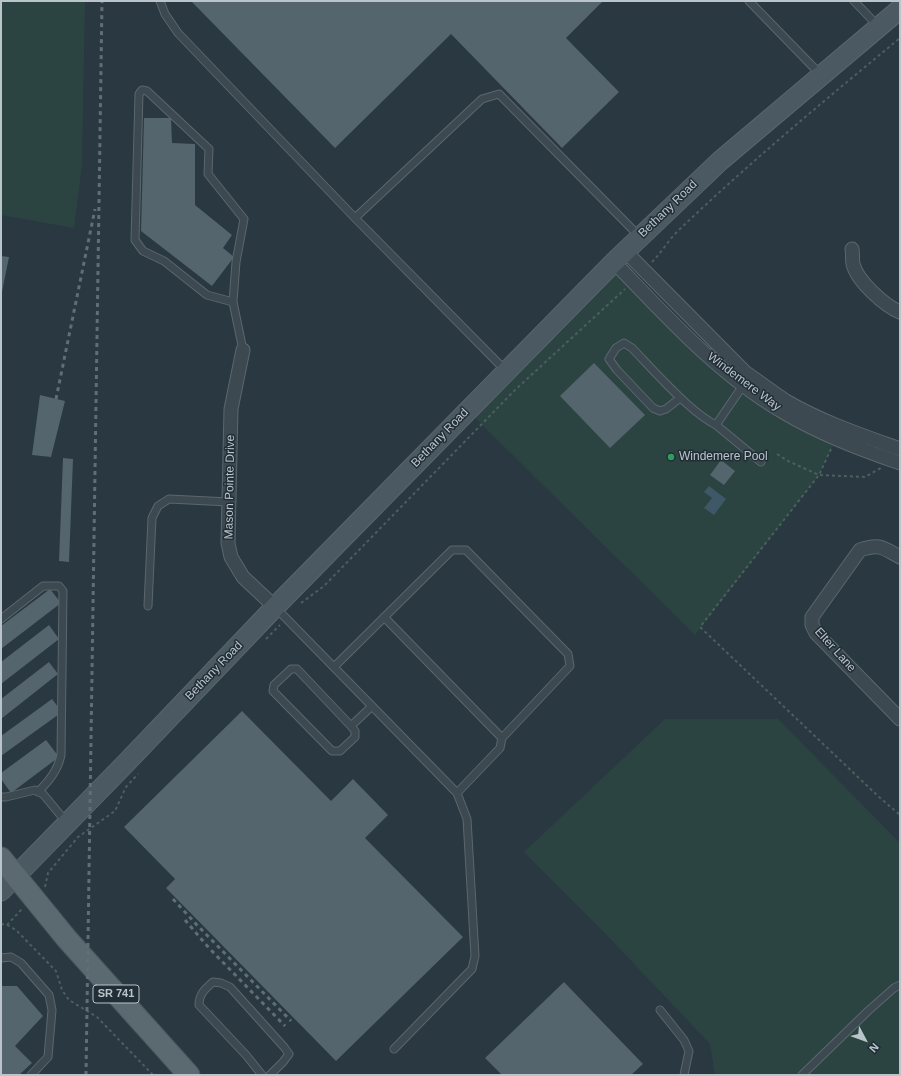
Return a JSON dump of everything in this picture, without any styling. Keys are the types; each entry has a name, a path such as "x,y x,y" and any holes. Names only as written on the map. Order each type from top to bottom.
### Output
{"main road":[{"name":"Bethany Road","path":"8,883 281,613 506,371 619,256 720,161 900,9"},
{"name":"SR 741","path":"1,858 8,883 44,911 122,1001 190,1075"}],"street":[{"path":"852,248 853,264 862,280 873,294 887,306 900,312"},
{"name":"Windemere Way","path":"619,256 679,330 710,358 746,380 813,415 842,428 900,449"},
{"name":"Mason Pointe Drive","path":"243,350 231,409 228,543 230,556 243,577 281,613"},
{"name":"Windemere Way","path":"746,380 783,412 812,428 896,462"},
{"name":"Elter Lane","path":"900,557 880,546 870,546 860,550 812,617 812,625 816,633 900,719"}],"lane":[{"path":"160,1 165,14 178,33 355,218 506,371"},
{"path":"749,1 821,75"},
{"path":"854,1 879,27"},
{"path":"233,302 207,294 164,261 142,252 135,240 139,94 142,90 147,91 209,149 208,174 244,219 236,262 233,302 243,350"},
{"path":"355,218 482,99 499,94 640,237"},
{"path":"680,398 660,411 653,408 609,360 616,348 624,343 632,348 680,398 705,420 716,425 761,462"},
{"path":"716,425 746,380"},
{"path":"148,606 152,518 158,506 169,499 229,502"},
{"path":"334,667 452,550 466,550 568,654 570,666 502,738 500,748 457,793"},
{"path":"1,619 43,586 59,586 63,592 60,765 38,792"},
{"path":"281,613 457,793 467,819 475,956 472,969 394,1049"},
{"path":"384,617 502,738"},
{"path":"291,669 297,670 351,726 355,731 355,737 340,751 332,751 273,690 274,685 291,669"},
{"path":"351,726 372,706"},
{"path":"1,797 35,790 43,794 67,823"},
{"path":"1,958 11,957 21,963 49,996 52,1010 48,1057 31,1075"},
{"path":"262,1075 199,1005 199,998 204,989 213,982 221,983 230,987 289,1054 270,1075"},
{"path":"802,1075 868,1011 894,988 900,985"},
{"path":"660,1010 684,1040 689,1052 684,1075"}],"path":[{"path":"648,265 664,249 678,231 728,184 900,38"},
{"path":"265,641 281,613 302,602 324,586 516,390 629,285"},
{"path":"836,438 818,475 700,628 900,815"},
{"path":"778,454 788,461 818,475 865,477 896,462"},
{"path":"41,891 45,887 48,873 78,838 115,811 126,787 142,770"},
{"path":"7,925 12,920"},
{"path":"1,924 7,925 16,930 56,971 62,990 69,1000 97,1017 152,1075"}],"green space":[{"path":"1,1 85,1 82,165 74,228 1,215"},
{"name":"Windemere Pool","path":"614,262 710,358 836,439 819,475 695,635 467,410"},
{"path":"665,719 778,719 900,843 900,1075 715,1075 710,1044 600,928 524,852"}],"water":[{"path":"709,486 726,499 714,515 704,508 712,498 704,492"}],"building":[{"path":"191,1 603,1 566,38 619,92 562,148 451,34 335,148"},
{"path":"144,118 171,118 172,143 195,144 195,205 232,235 223,248 234,257 212,286 141,231"},
{"path":"1,256 9,257 2,292 1,292"},
{"path":"594,363 645,415 610,448 560,396"},
{"path":"40,395 65,401 51,457 32,455"},
{"path":"63,458 73,459 69,562 59,561"},
{"path":"721,460 735,471 724,485 710,475"},
{"path":"50,589 61,603 1,649 1,626"},
{"path":"49,625 59,639 1,684 1,662"},
{"path":"49,662 58,674 1,719 1,699"},
{"path":"52,699 62,712 1,756 1,736"},
{"path":"242,711 331,801 353,779 388,815 365,838 463,937 336,1061 166,888 175,879 124,827"},
{"path":"46,740 59,757 11,793 1,779 1,773"},
{"path":"564,982 643,1064 631,1075 502,1075 485,1058"},
{"path":"1,986 17,986 43,1016 15,1046 32,1063 19,1075 1,1075"}],"railway":[{"path":"86,1075 102,1"},
{"path":"56,399 95,209"},
{"path":"173,899 291,1021"},
{"path":"185,920 209,948 285,1026"}],"place":[{"name":"Windemere Pool","path":"671,457"}]}
